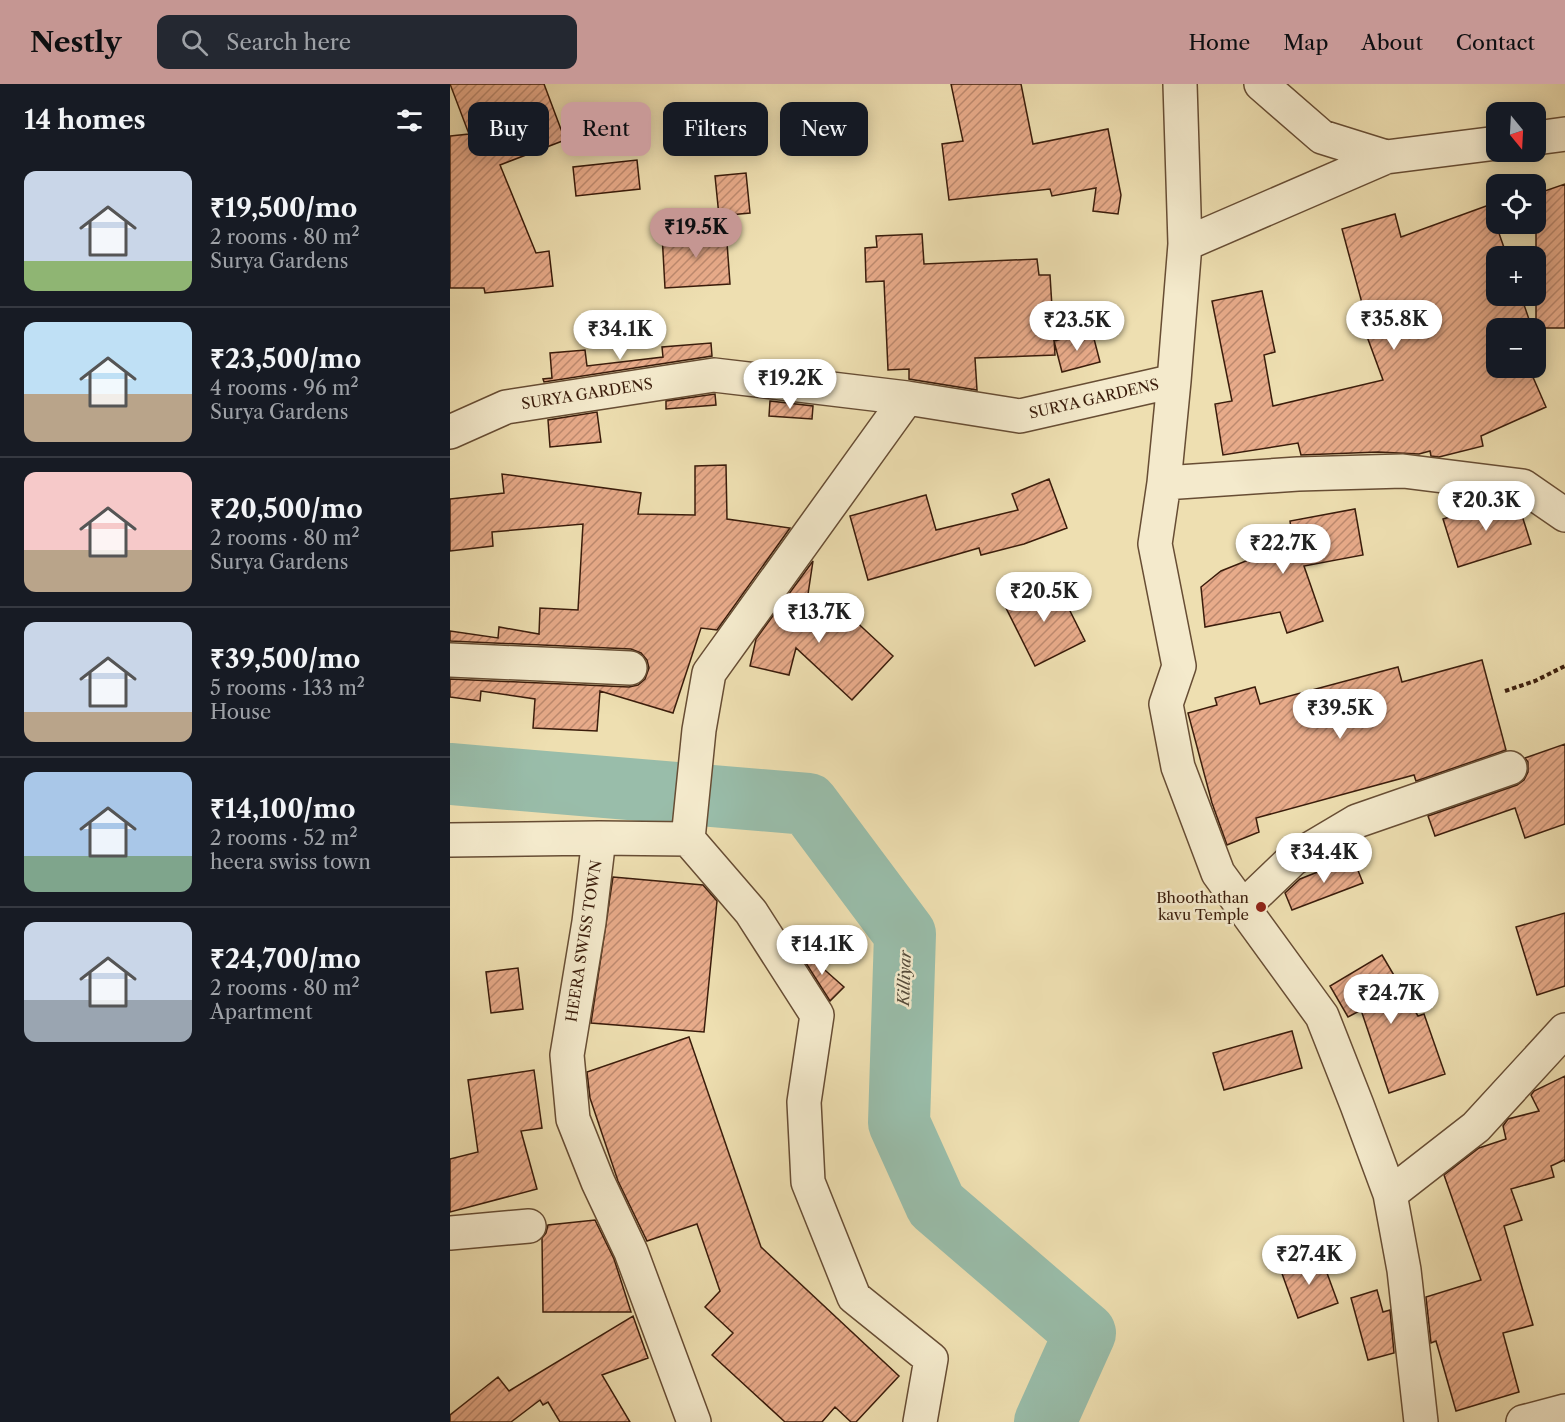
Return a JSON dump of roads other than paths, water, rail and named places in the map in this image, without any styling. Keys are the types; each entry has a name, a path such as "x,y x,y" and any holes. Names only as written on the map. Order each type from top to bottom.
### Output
{"street":[{"path":"1180,84 1185,244 1164,483 1155,544 1179,666 1166,704 1178,767 1218,873 1322,1016 1390,1194 1404,1270 1421,1422"},
{"path":"1261,84 1322,137 1386,157"},
{"path":"1546,137 1565,134"},
{"path":"1185,244 1386,157 1486,144"},
{"name":"SURYA GARDENS","path":"450,432 506,407 714,375 907,398 1020,416 1174,381"},
{"path":"907,398 709,673 699,730 688,839 751,912 817,1014 804,1102 808,1182 854,1297 931,1359 920,1422"},
{"path":"1164,483 1298,474 1404,471 1523,486 1565,515"},
{"path":"450,660 630,668"},
{"path":"1243,907 1293,859 1356,821 1510,768"},
{"path":"450,840 599,838"},
{"name":"HEERA SWISS TOWN","path":"688,839 599,838 589,922 567,1055 573,1119 598,1182 631,1252 694,1422"},
{"path":"1390,1194 1476,1127 1565,1030"},
{"path":"450,1233 529,1226"},
{"path":"1523,1422 1565,1411"}],"waterway":[{"name":"Killiyar","path":"450,774 808,804 905,934 899,1123 936,1205 1085,1333 1045,1422"}],"place":[{"name":"Bhoothathan kavu Temple","path":"1261,907"}]}
